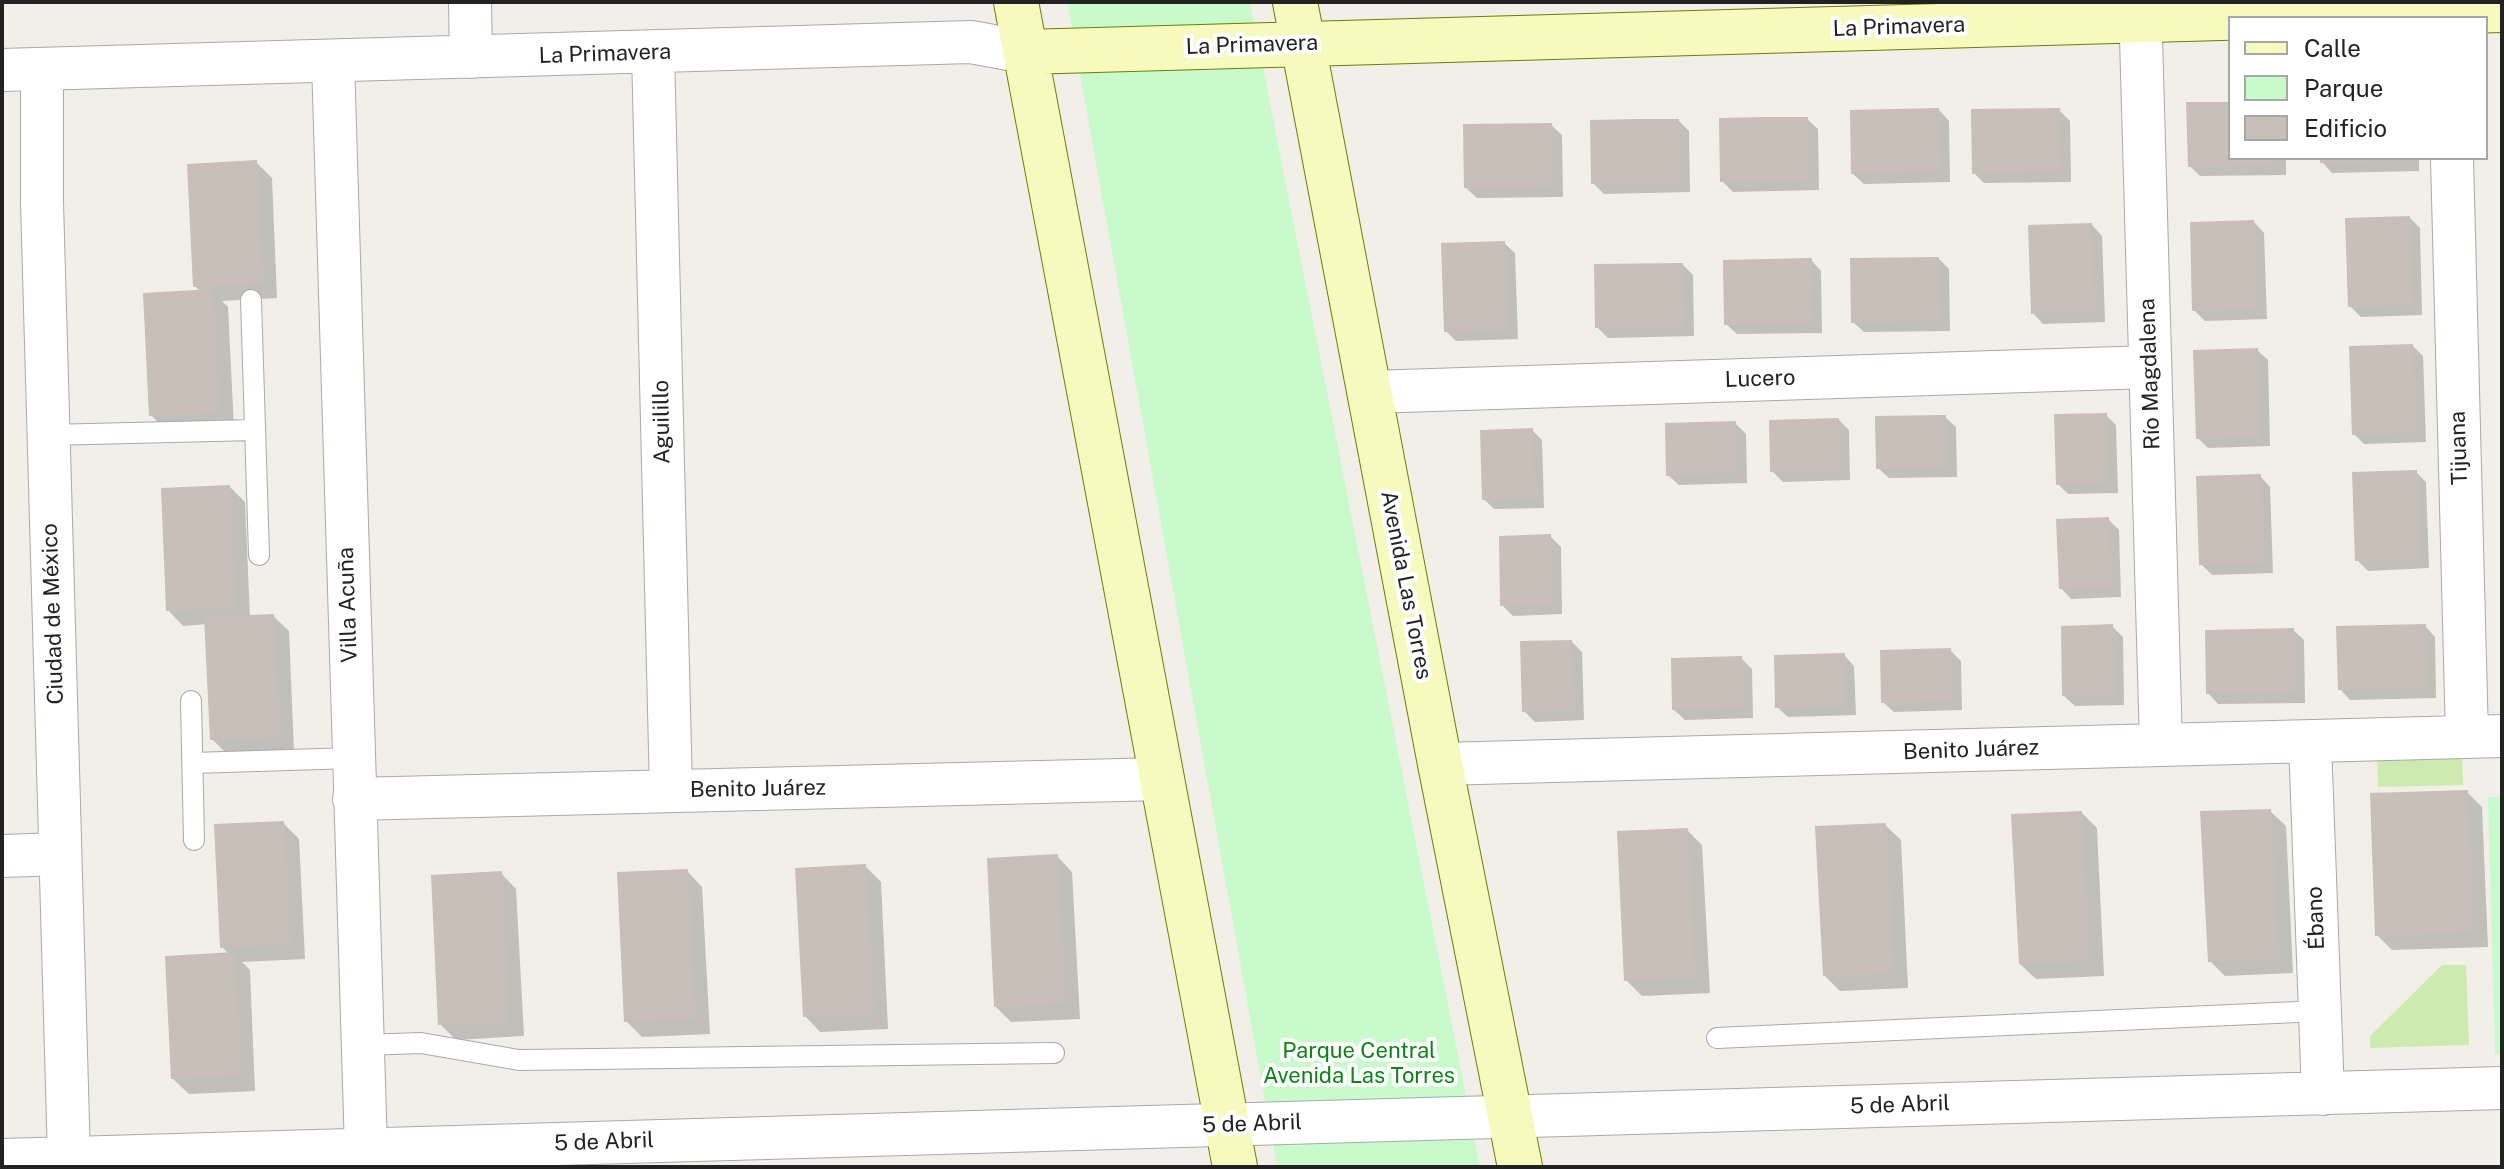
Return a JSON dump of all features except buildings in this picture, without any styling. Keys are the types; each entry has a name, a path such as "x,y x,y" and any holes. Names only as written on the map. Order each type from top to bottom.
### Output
{"street":[{"path":"470,2 471,57"},
{"path":"1016,2 1235,1167"},
{"name":"La Primavera","path":"22,70 971,42 1025,52 1299,23 2140,11 2502,10"},
{"name":"Río Magdalena","path":"2140,11 2161,745"},
{"name":"Avenida Las Torres","path":"1299,23 1520,1167"},
{"name":"Aguilillo","path":"653,52 671,791"},
{"name":"Villa Acuña","path":"333,61 366,1149"},
{"name":"Ciudad de México","path":"22,70 42,202 69,1158"},
{"name":"Tijuana","path":"2452,160 2484,737"},
{"name":"Lucero","path":"1370,392 2150,367"},
{"name":"Benito Juárez","path":"1440,764 2484,737"},
{"name":"Ébano","path":"2310,742 2323,1094"},
{"name":"Benito Juárez","path":"353,778 671,791 1162,779"},
{"path":"2,856 60,854"},
{"name":"5 de Abril","path":"2,1160 2502,1088"}],"lane":[{"path":"251,300 259,555"},
{"path":"48,435 255,430"},
{"path":"191,701 194,840"},
{"path":"193,763 353,778"},
{"path":"1717,1038 2320,1011"},
{"path":"362,1045 421,1043 519,1060 1054,1053"}],"green space":[{"name":"Parque Central Avenida Las Torres","path":"1067,2 1250,2 1480,1167 1277,1167"},
{"path":"2462,746 2463,785 2378,787 2377,749"},
{"path":"2488,797 2502,797 2502,1054 2495,1054"},
{"path":"2442,965 2466,965 2469,1045 2370,1048 2370,1036"}]}
